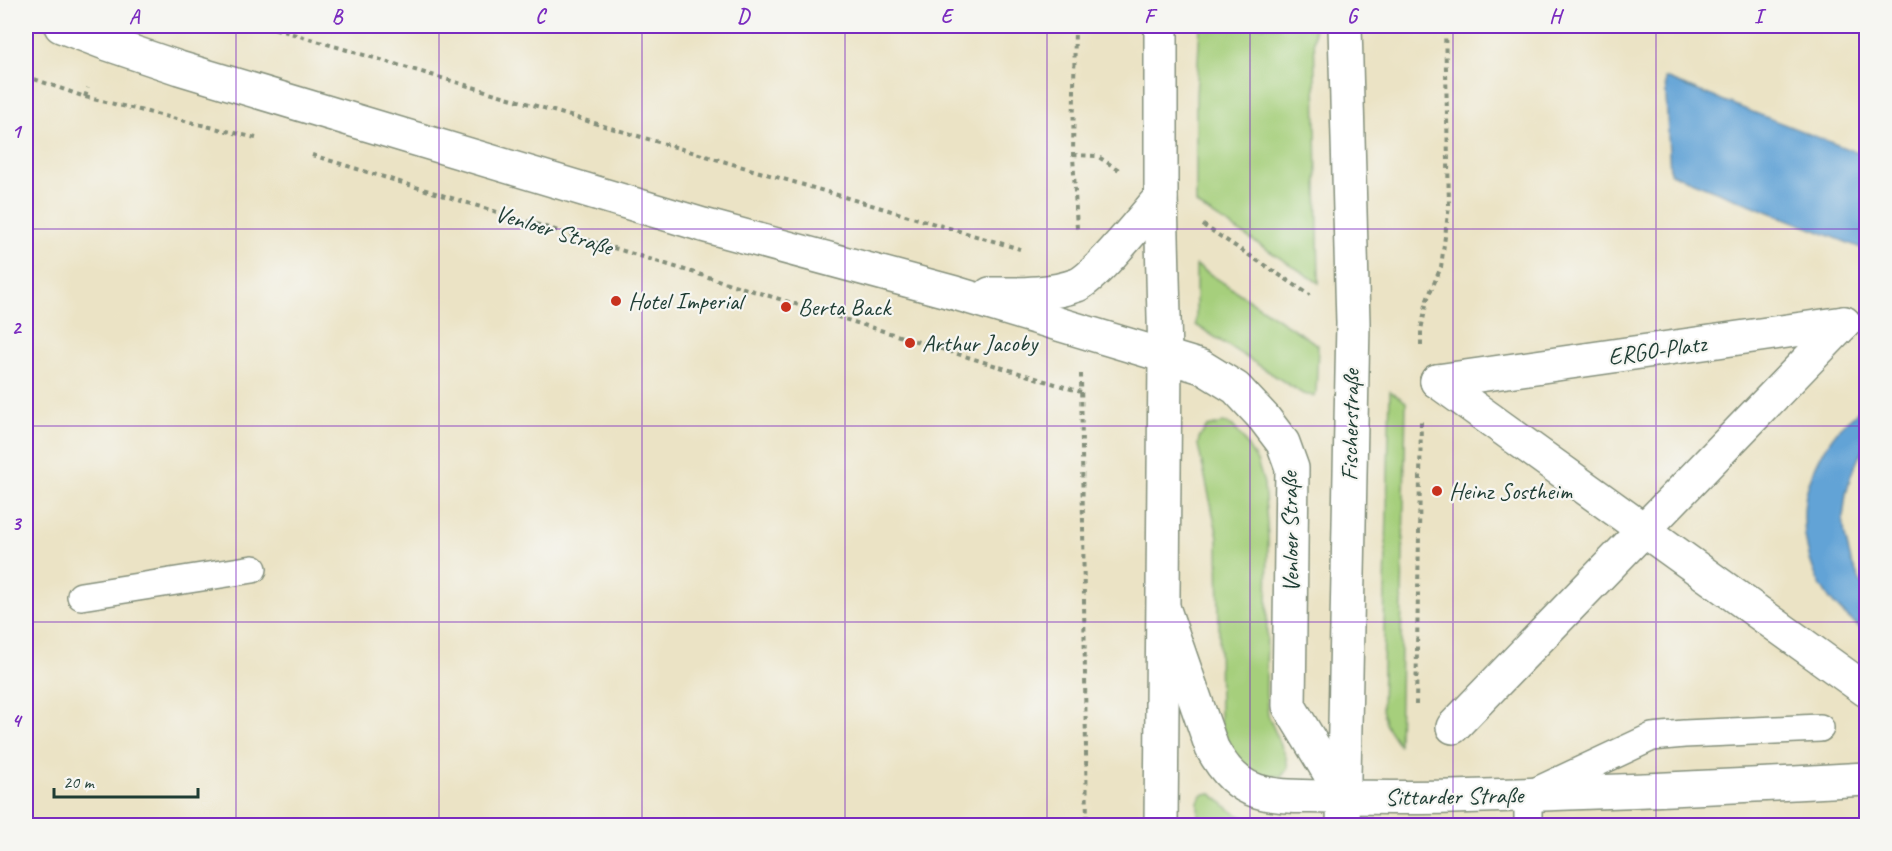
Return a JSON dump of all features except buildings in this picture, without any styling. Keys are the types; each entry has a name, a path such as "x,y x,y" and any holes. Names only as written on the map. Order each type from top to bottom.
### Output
{"street":[{"name":"Venloer Straße","path":"61,26 108,44 236,85 703,225 955,293 1202,367 1236,388 1264,418 1283,443 1292,468 1289,706 1343,811"},
{"path":"1161,26 1161,197 1165,357 1161,825"},
{"name":"Fischerstraße","path":"1343,811 1353,323 1345,26"},
{"name":"Venloer Straße","path":"955,293 1033,294 1079,284 1134,229 1161,197"},
{"name":"ERGO-Platz","path":"1453,727 1643,530 1803,364 1844,323 1437,381 1643,530 1866,690"},
{"name":"Sittarder Straße","path":"1162,604 1212,748 1221,764 1233,777 1254,790 1343,811 1413,798 1528,810 1688,789 1866,779"}],"lane":[{"path":"81,596 253,569"},
{"path":"1528,810 1652,737 1820,728"}],"path":[{"path":"266,26 1018,249 1030,249"},
{"path":"1074,26 1073,155 1077,235"},
{"path":"26,76 85,96 262,140"},
{"path":"85,96 88,88"},
{"name":"Venloer Straße","path":"307,153 1081,392"},
{"path":"1073,155 1097,156"},
{"path":"1196,220 1311,295"},
{"path":"1081,376 1087,825"}],"green space":[{"path":"1200,26 1314,26 1319,283 1196,204 1196,96"},
{"path":"1196,265 1318,345 1316,394 1314,396 1303,394 1196,325"},
{"path":"1390,391 1406,402 1399,745 1385,724 1382,708"},
{"path":"1224,423 1233,426 1244,440 1257,461 1264,484 1268,537 1266,693 1268,715 1286,757 1288,768 1282,776 1258,773 1240,761 1227,742 1220,719 1218,537 1198,445 1199,438 1207,427"},
{"path":"1209,793 1237,814 1271,825 1198,825 1198,802 1201,795"}],"water":[{"path":"1665,78 1866,156 1866,250 1670,173"},
{"path":"1866,406 1866,446 1851,475 1843,518 1851,561 1866,590 1866,632 1840,610 1820,584 1807,549 1804,512 1810,480 1825,449 1838,430"}],"place":[{"name":"Hotel Imperial","path":"616,301"},
{"name":"Berta Back","path":"786,307"},
{"name":"Arthur Jacoby","path":"910,343"},
{"name":"Heinz Sostheim","path":"1437,491"}]}
